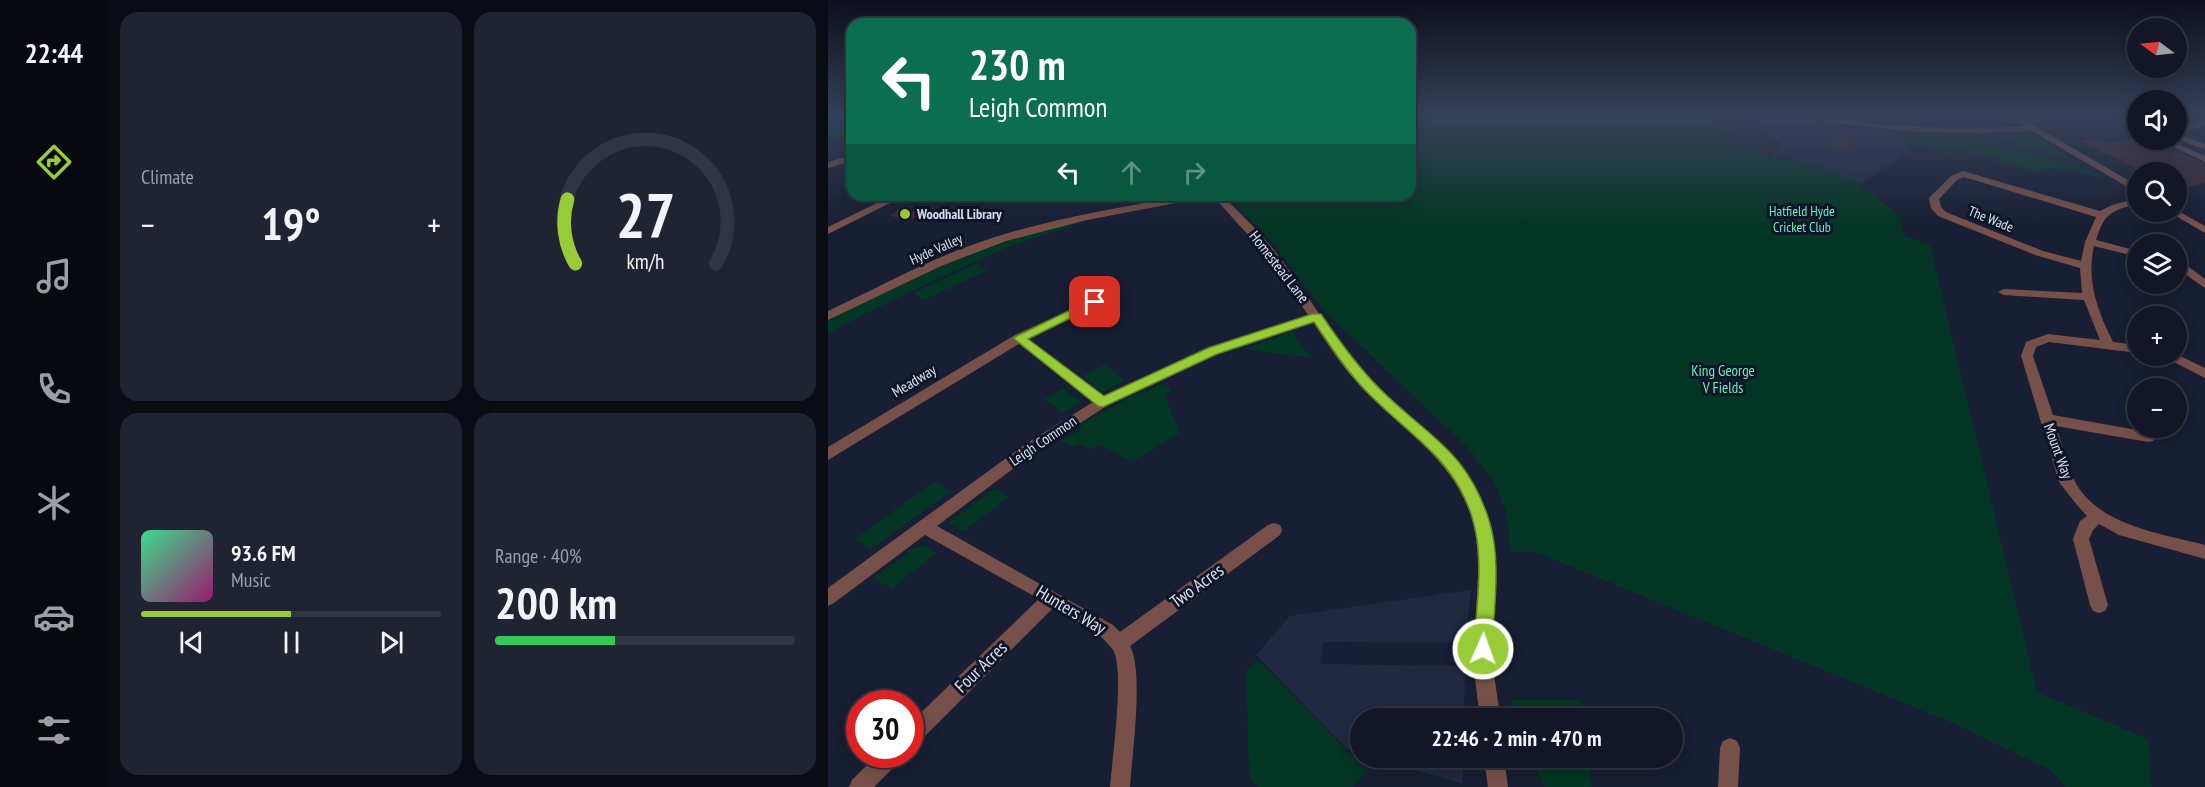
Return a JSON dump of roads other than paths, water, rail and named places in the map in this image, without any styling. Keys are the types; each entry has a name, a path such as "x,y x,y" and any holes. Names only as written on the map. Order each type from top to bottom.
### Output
{"street":[{"path":"2074,153 2127,184"},
{"path":"2191,153 2205,159"},
{"path":"828,165 846,160"},
{"name":"The Wade","path":"2085,266 2039,253 1942,214 1936,208 1934,198 1963,169 2101,215"},
{"path":"828,231 889,201"},
{"name":"Hyde Valley","path":"828,316 972,249 1014,235 1075,220 1172,201"},
{"name":"Homestead Lane","path":"1223,201 1280,265 1349,364 1376,394 1449,458 1463,477 1473,499 1485,538 1483,649 1489,708"},
{"path":"2108,344 2093,316 2088,297 2085,266 2090,242 2101,215 2117,206 2127,204"},
{"path":"2187,220 2205,230"},
{"path":"2090,242 2127,251"},
{"path":"2187,271 2205,285"},
{"path":"2004,292 2088,297"},
{"name":"Meadway","path":"828,454 1019,338 1082,307 1107,297 1111,301"},
{"name":"Leigh Common","path":"828,598 1029,449 1103,402 1213,351 1316,317"},
{"path":"1019,338 1103,402"},
{"name":"Mount Way","path":"2127,347 2048,338 2030,345 2027,356 2067,482 2098,516 2119,528 2205,552"},
{"path":"2187,364 2205,374"},
{"path":"2046,419 2127,433"},
{"path":"2098,516 2086,526 2081,539 2100,605"},
{"name":"Hunters Way","path":"924,526 1052,598 1107,631 1119,643 1126,656 1128,677 1120,787"},
{"name":"Two Acres","path":"1119,643 1274,530"},
{"name":"Four Acres","path":"924,723 1052,598"},
{"path":"1728,787 1730,748"},
{"path":"860,787 879,768"},
{"path":"1495,768 1498,787"}],"place":[{"name":"Woodhall Library","path":"905,214"}],"park label":[{"name":"Hatfield Hyde Cricket Club","path":"1802,220"},
{"name":"King George V Fields","path":"1723,380"}]}
